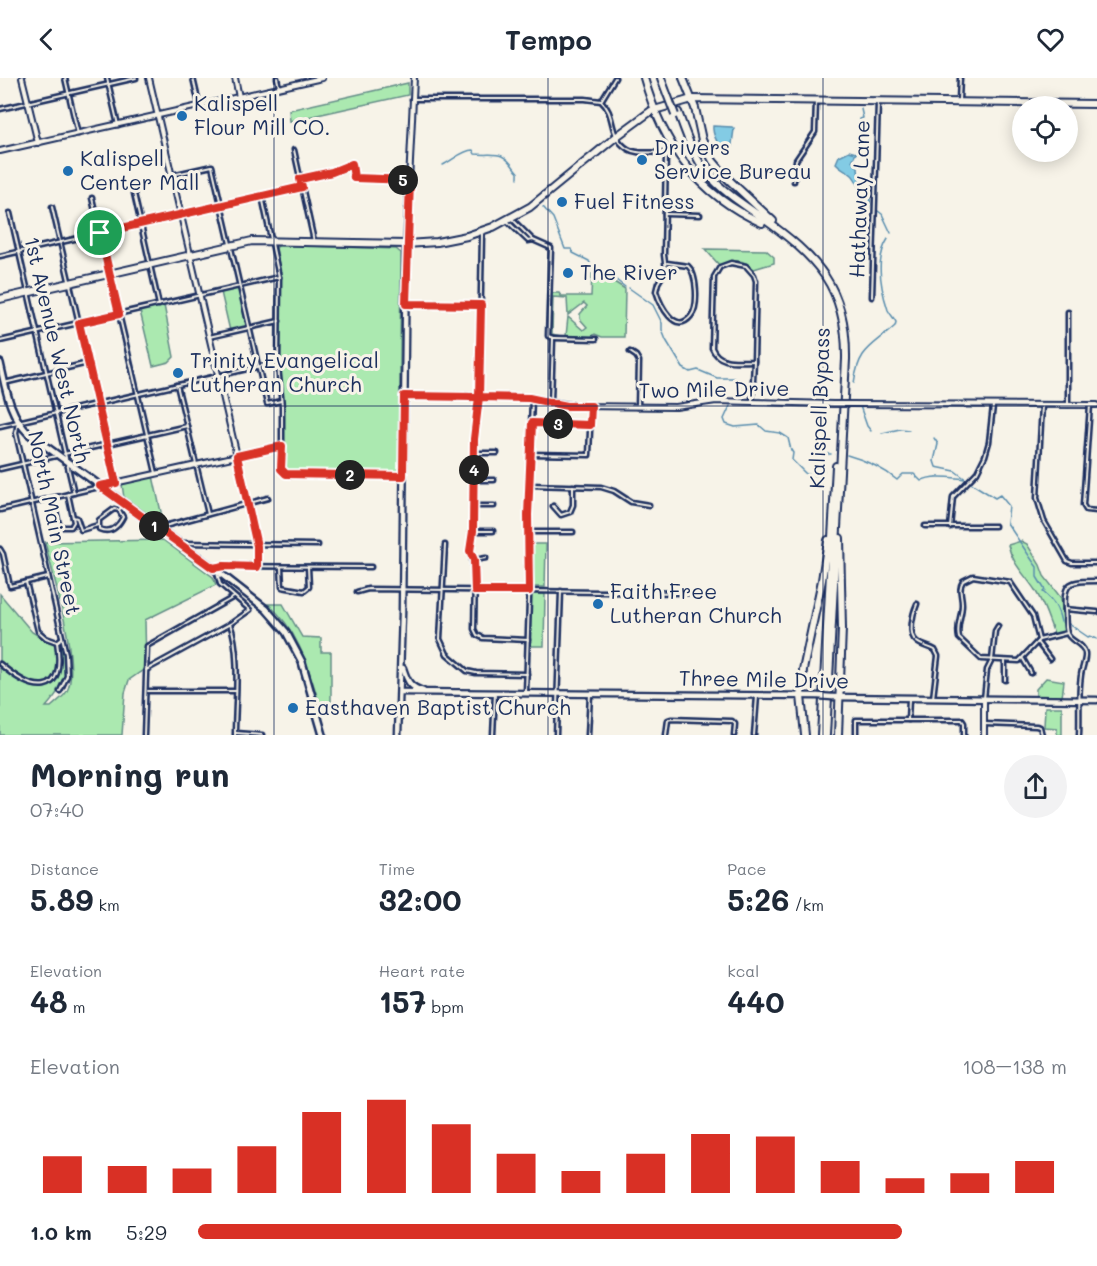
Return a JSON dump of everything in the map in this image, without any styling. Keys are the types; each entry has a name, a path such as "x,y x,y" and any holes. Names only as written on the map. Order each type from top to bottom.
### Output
{"highway":[{"path":"644,78 675,150 696,178 714,193 762,223"},
{"name":"Kalispell Bypass","path":"663,78 692,158 705,177 721,193 794,246 811,263 829,289 837,312 842,337 842,357 821,735"},
{"path":"683,78 693,99 702,140 715,165 788,237"},
{"path":"0,298 252,241 406,244 444,241 482,231 509,219 540,199 616,136 656,109 693,99 1097,104"},
{"name":"Kalispell Bypass","path":"676,114 692,149 709,175 726,192 808,254 828,279 839,303 846,359 826,735"},
{"path":"805,735 801,696 805,658 822,580 834,503"},
{"path":"838,515 841,588 841,697 838,735"}],"main road":[{"path":"398,735 401,666 406,244"},
{"name":"North Main Street","path":"0,363 2,383 18,421"},
{"path":"18,421 29,434 58,456 215,569 266,609 294,645 308,679 323,735"},
{"path":"401,666 414,688 431,693"},
{"name":"Three Mile Drive","path":"400,692 1097,700"}],"street":[{"path":"22,78 38,143"},
{"path":"65,78 78,134"},
{"path":"107,78 118,124"},
{"path":"0,109 136,78"},
{"path":"149,78 257,543 257,567"},
{"path":"193,78 199,105"},
{"path":"235,78 239,97"},
{"path":"277,78 279,88"},
{"path":"0,151 320,78"},
{"path":"600,101 615,78"},
{"path":"959,103 960,78"},
{"path":"406,244 414,80"},
{"path":"412,99 590,99 600,101 610,111 612,128 616,136 628,149 666,154 664,255 667,263 666,270 657,285 657,296 669,317 675,321 683,321 690,317 694,308 695,276 688,266 667,263"},
{"path":"794,181 796,160 815,132 816,101"},
{"name":"Hathaway Lane","path":"872,297 878,102"},
{"path":"294,150 314,242"},
{"path":"300,179 332,172 352,164 354,178 410,180"},
{"path":"172,175 212,166 267,404 281,401"},
{"path":"0,256 302,187"},
{"path":"133,189 159,305"},
{"path":"262,196 279,277 278,362 281,401 281,469 286,474 403,476"},
{"path":"92,198 156,474"},
{"path":"52,207 116,483"},
{"name":"1st Avenue West North","path":"10,213 74,493"},
{"path":"665,214 700,215"},
{"path":"509,219 528,241 533,240"},
{"path":"509,219 533,240 551,248 548,336 596,339"},
{"path":"482,231 479,397 474,453 473,531 470,551 474,560 474,627 477,635 491,639 528,640"},
{"path":"753,402 754,361 756,279 744,265 726,264 717,271 714,280 712,348 717,356 724,360 754,361"},
{"path":"0,341 279,277"},
{"path":"406,304 481,305"},
{"path":"1068,312 1068,405"},
{"path":"209,337 279,321"},
{"path":"551,402 553,338"},
{"path":"630,352 639,362 638,407"},
{"path":"0,426 278,362"},
{"path":"2,383 88,363"},
{"path":"177,385 208,514"},
{"name":"Two Mile Drive","path":"404,396 532,398 567,406 638,407 678,407 716,401 993,406 1097,405"},
{"path":"526,694 529,591 528,485 532,398"},
{"path":"1042,405 1036,485 1041,515 1067,561 1097,564"},
{"path":"1089,405 1083,505 1086,510 1097,511"},
{"path":"530,454 589,455 591,406"},
{"path":"950,527 953,497 977,472 985,456 993,406"},
{"name":"North Main Street","path":"18,421 16,433 62,638 67,670 66,680 60,692"},
{"path":"532,423 590,425"},
{"path":"0,469 187,426"},
{"path":"0,510 282,446"},
{"path":"474,453 497,453"},
{"path":"474,480 494,480"},
{"path":"528,485 601,487 614,491 631,502 649,505"},
{"path":"553,506 561,515 569,514 573,505 573,486"},
{"name":"1st Avenue West North","path":"68,494 73,517"},
{"path":"53,498 61,526 73,526 73,517"},
{"path":"159,530 165,525 268,498"},
{"path":"119,510 124,504"},
{"path":"474,506 494,506"},
{"path":"114,509 119,510 123,517 112,530 101,531 98,525 101,518 114,509"},
{"path":"73,517 77,518 81,530 98,525"},
{"path":"925,526 995,526"},
{"path":"473,531 493,531"},
{"path":"528,532 573,532"},
{"path":"180,545 187,541 318,545"},
{"path":"445,545 440,639 443,648 465,670 471,672 527,674"},
{"path":"0,549 10,586 48,577"},
{"path":"474,560 486,558"},
{"path":"146,670 230,624 250,610 220,584 215,569 224,566 371,567"},
{"path":"281,567 282,587 304,591 309,587 308,567"},
{"path":"1050,659 1038,641 1033,616 1010,582 974,576 963,580 960,590 962,604 959,617 959,638 971,648 976,656 1014,662 1023,659 1038,641 1067,633"},
{"path":"1079,735 1081,673 1085,654 1083,648 1071,640 1067,633 1064,594 1066,588 1079,581 1097,581"},
{"path":"26,582 38,631 46,638 57,642"},
{"path":"357,592 368,589 688,593"},
{"path":"556,735 561,591"},
{"path":"144,735 147,691 146,648 234,597"},
{"path":"917,604 912,616 913,637 917,642 935,650 938,657 933,698"},
{"path":"1065,609 1097,612"},
{"path":"230,624 234,639 235,734 262,735"},
{"path":"984,735 987,670 992,660 995,631 998,626"},
{"path":"57,642 62,638"},
{"path":"0,664 27,684 43,687 49,684 57,671 57,642"},
{"path":"1023,659 1032,673"},
{"path":"1005,662 1005,680"},
{"path":"147,691 235,691"},
{"path":"493,735 495,693"},
{"path":"588,735 590,694"},
{"path":"754,735 757,696"},
{"path":"908,720 909,697"},
{"path":"666,735 668,720 732,721 735,724 734,735"},
{"path":"856,735 856,720 962,720 964,735"},
{"path":"984,724 1036,726 1040,727 1042,735"}],"green space":[{"path":"408,83 408,95 290,121 289,110"},
{"path":"279,245 396,249 401,253 399,469 396,473 288,473 283,470 283,406 279,366 281,276 276,248"},
{"path":"705,249 766,250 774,257 774,263 754,269 746,263 737,261 720,266"},
{"path":"592,274 608,278 625,289 624,337 602,337 595,334 591,337 566,336 568,317 583,330 587,327 580,319 580,314 587,306 584,303 568,315 567,298 553,297 552,334 561,336 551,336 551,293 559,293 561,296 591,296"},
{"path":"239,288 248,326 230,331 221,292"},
{"path":"164,305 174,357 169,362 153,366 140,311"},
{"path":"153,476 163,521 161,523 124,498 122,484"},
{"path":"163,540 213,577 216,585 145,620 146,668 129,680 125,693 122,735 0,735 0,594 32,632 47,641 61,638 65,675 59,690 46,707 51,707 67,691 70,661 64,618 45,542"},
{"path":"1021,541 1027,544 1044,576 1061,598 1064,632 1054,634 1038,595 1012,558 1008,545"},
{"path":"531,544 546,544 545,587 531,587"},
{"path":"531,594 545,594 544,646 530,646"},
{"path":"268,604 283,604 302,637 321,638 321,652 331,652 331,707 321,709 296,639 288,626"},
{"path":"1046,678 1064,681 1062,697 1036,697 1036,689"},
{"path":"1045,707 1062,707 1062,735 1057,735 1057,728 1044,727"}],"water":[{"path":"713,126 734,129 731,151 725,152 720,147"},
{"path":"849,151 856,153 852,161 858,167 859,179 865,181 866,187 870,190 869,206 854,177 836,163 839,156"}],"waterway":[{"path":"856,153 862,146 861,109"},
{"path":"443,165 462,153 473,150 475,154 498,155 506,158 518,172 518,178"},
{"path":"543,207 553,218 565,249 572,249 573,253 589,261 593,270 606,272 625,287"},
{"path":"878,211 882,214 891,233"},
{"path":"854,383 863,355 895,326 896,322 888,310 880,274 884,247 888,239"},
{"path":"629,288 653,305 662,323 666,340 683,368 690,372 698,370 717,378 735,378 740,383 740,390"},
{"path":"730,406 724,419 726,424 735,427 759,425 766,431 780,433 788,438 793,453 792,460 806,474 820,476 824,470 819,461 825,454 831,454"},
{"path":"860,406 871,431"},
{"path":"882,433 900,429 909,430"},
{"path":"934,438 938,444 934,461 936,467 955,471 967,480"},
{"path":"847,455 874,465 897,480 903,474 914,474 921,481 936,477 966,479"},
{"path":"971,483 995,498 1000,495 1009,506 1007,523 1037,567 1037,577 1045,590 1043,592 1055,605 1061,622"},
{"path":"1069,624 1088,637 1097,639"}],"place":[{"name":"Kalispell Flour Mill CO.","path":"182,116"},
{"name":"Drivers Service Bureau","path":"642,160"},
{"name":"Kalispell Center Mall","path":"68,171"},
{"name":"Fuel Fitness","path":"562,202"},
{"name":"The River","path":"568,273"},
{"name":"Trinity Evangelical Lutheran Church","path":"178,373"},
{"name":"Faith Free Lutheran Church","path":"598,604"},
{"name":"Easthaven Baptist Church","path":"293,708"}],"route":[{"path":"100,233 119,314 79,323 116,483 100,486 213,568 220,566 257,567 257,546 237,456 282,446 281,469 286,474 403,476 404,396 479,397 505,398 529,398 567,406 591,406 590,425 532,423 529,459 529,591 475,591 474,560 470,551 473,531 474,439 479,397 481,305 406,304 410,180 354,178 352,164 349,164 332,172 300,179 302,187 100,233"}]}
